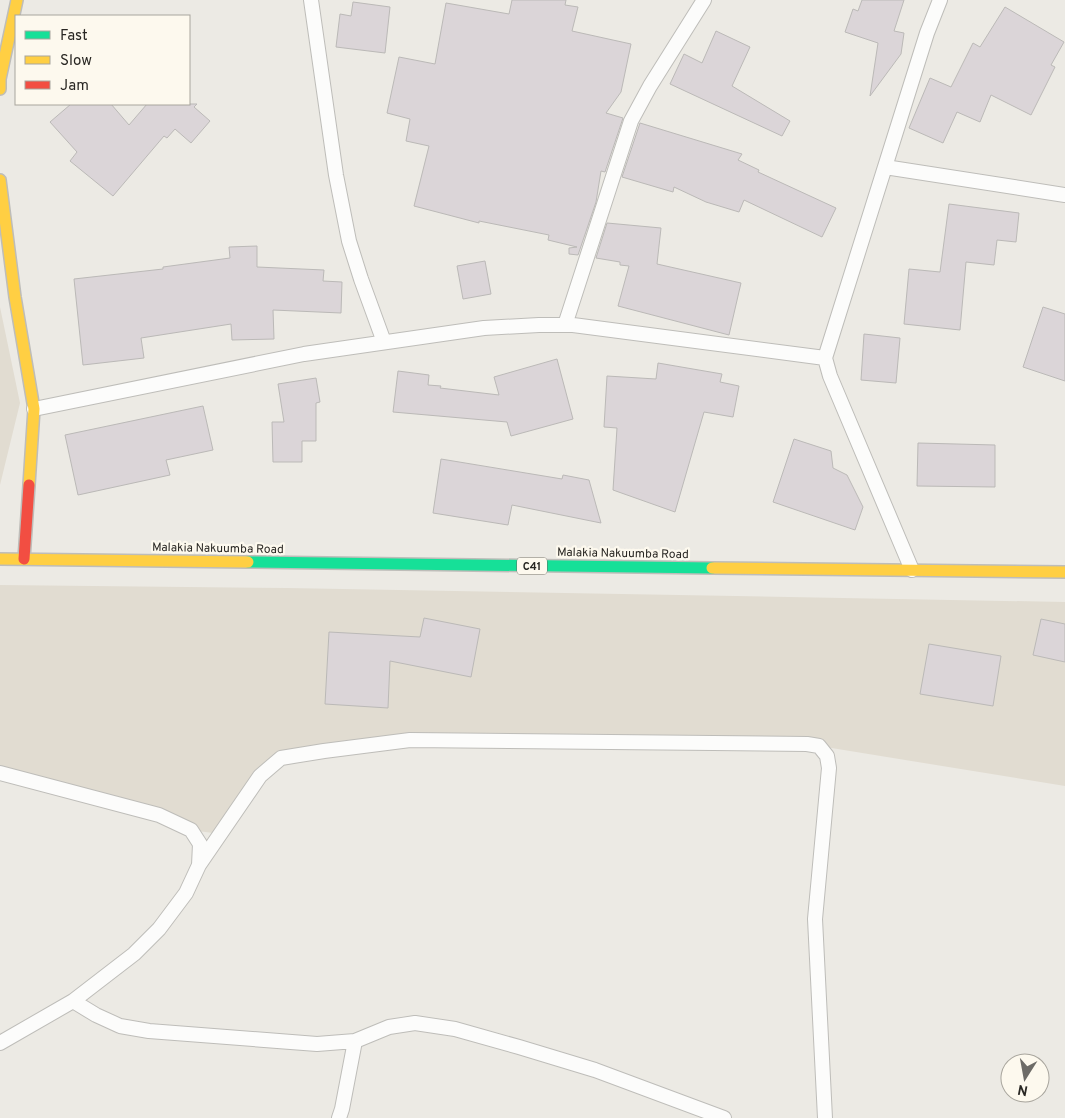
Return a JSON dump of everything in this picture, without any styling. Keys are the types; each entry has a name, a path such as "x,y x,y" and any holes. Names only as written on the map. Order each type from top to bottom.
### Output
{"main road":[{"path":"0,89 0,79 17,0"},
{"path":"0,180 15,296 34,409 24,559"},
{"name":"Malakia Nakuumba Road","path":"0,559 1065,572"}],"lane":[{"path":"311,0 336,175 349,241 360,279 384,342"},
{"path":"565,325 631,122 650,86 704,0"},
{"path":"912,570 830,376 825,358 926,33 940,0"},
{"path":"884,167 1065,195"},
{"path":"34,409 304,354 484,328 573,325 825,358"},
{"path":"0,1043 73,1001 134,954 160,929 186,893 199,865 260,776 281,758 410,740 807,744 819,746 827,756 829,768 815,919 825,1118"},
{"path":"0,773 159,815 191,830 200,844 199,865"},
{"path":"73,1001 96,1015 120,1026 149,1031 317,1044 355,1041 389,1027 415,1023 455,1029 595,1070 724,1118"},
{"path":"339,1118 355,1041"}],"shaded area":[{"path":"0,307 20,403 0,485"},
{"path":"0,585 287,588 1065,602 1065,786 807,744 410,740 281,758 220,834 191,830 0,773"}],"building":[{"path":"512,0 566,0 565,5 578,7 572,31 631,44 621,92 606,113 623,118 605,172 601,171 596,202 578,255 569,254 569,248 577,247 548,240 549,235 479,221 479,223 414,206 429,146 406,141 410,119 387,113 399,57 435,64 446,3 509,14"},
{"path":"862,0 904,0 894,31 904,33 901,54 870,96 878,43 845,32 853,9 858,11"},
{"path":"353,2 390,7 385,53 336,47 340,14 351,16"},
{"path":"1005,7 1064,42 1051,65 1055,67 1031,115 991,95 980,122 957,112 943,143 909,128 930,78 951,87 973,43 980,47"},
{"path":"716,31 750,47 732,86 790,121 782,136 670,84 684,54 702,63"},
{"path":"190,104 197,104 194,107 210,121 191,143 175,129 167,138 164,136 113,196 70,161 77,152 50,122 70,105 112,105 129,125 146,105"},
{"path":"640,123 742,154 738,160 759,170 758,172 836,208 822,237 744,200 739,212 706,202 674,187 673,192 622,177"},
{"path":"949,204 1019,213 1016,242 997,240 994,265 966,262 960,330 904,324 909,269 940,272"},
{"path":"607,223 661,228 657,264 741,283 729,335 618,306 629,266 620,265 620,262 596,258"},
{"path":"257,246 257,267 324,270 323,281 342,282 341,313 273,310 274,339 232,340 231,324 141,338 144,358 83,365 74,279 163,269 163,267 230,258 229,247"},
{"path":"485,261 491,294 463,299 457,266"},
{"path":"1043,307 1065,314 1065,381 1023,367"},
{"path":"864,334 900,338 896,383 861,380"},
{"path":"557,359 573,419 511,436 507,422 393,412 398,371 429,375 428,385 441,386 440,388 499,395 494,377"},
{"path":"658,363 722,374 720,382 739,386 733,417 704,412 675,512 613,490 617,428 604,427 607,376 656,379"},
{"path":"316,378 320,402 316,403 316,441 302,441 302,462 273,462 272,422 284,422 278,384"},
{"path":"203,406 213,450 166,460 170,475 78,495 65,435"},
{"path":"794,439 831,451 833,468 847,475 863,507 855,530 773,502"},
{"path":"918,443 995,445 995,487 917,486"},
{"path":"441,459 562,479 563,475 589,480 601,523 512,505 508,525 433,513"},
{"path":"424,618 480,629 471,677 390,661 388,708 325,704 329,632 420,637"},
{"path":"1041,619 1065,624 1065,662 1033,655"},
{"path":"929,644 1001,656 993,706 920,694"}],"traffic: fast":[{"path":"248,562 712,568"}],"traffic: slow":[{"path":"0,89 0,79 17,0"},
{"path":"0,180 15,297 34,409 29,485"},
{"path":"0,559 248,562"},
{"path":"712,568 1065,572"}],"traffic: jam":[{"path":"24,559 29,485"}]}
